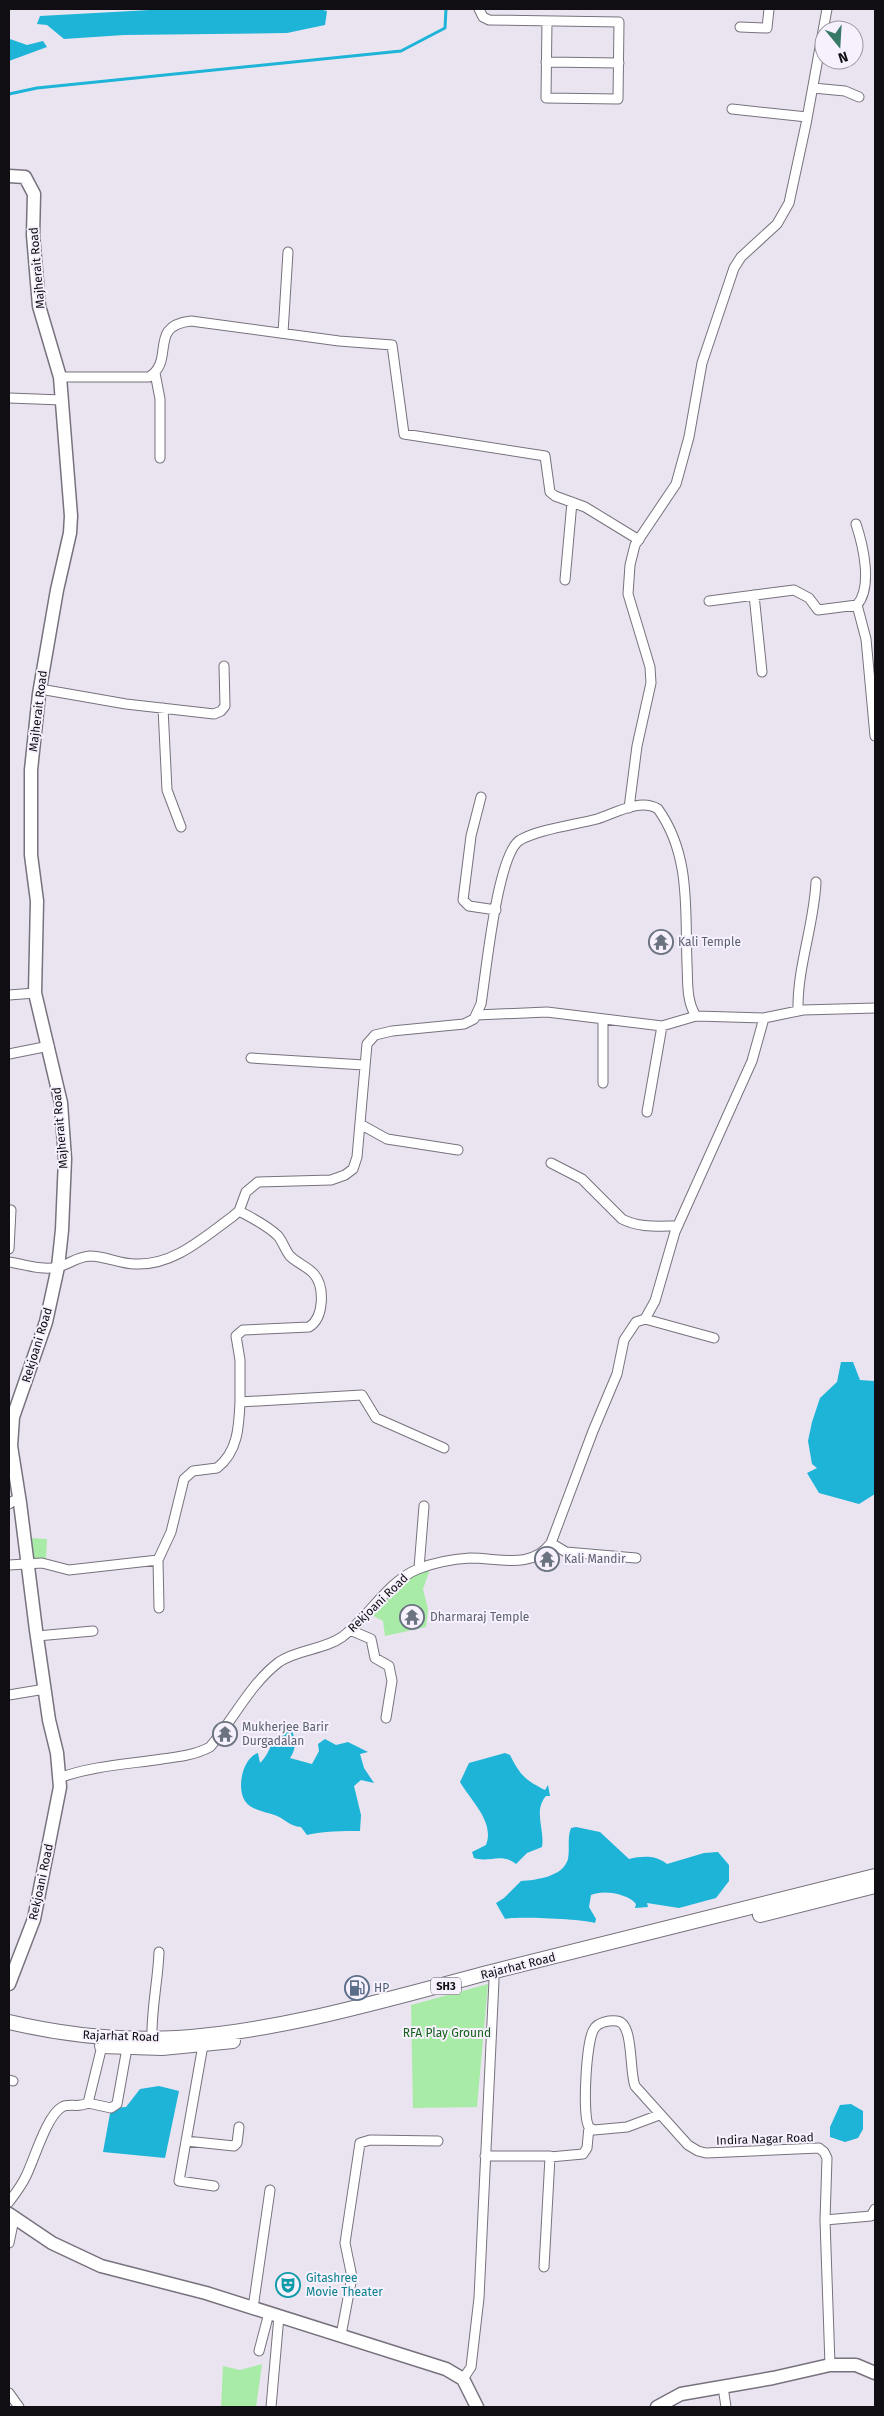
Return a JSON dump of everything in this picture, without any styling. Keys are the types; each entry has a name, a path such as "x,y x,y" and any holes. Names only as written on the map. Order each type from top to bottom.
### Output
{"main road":[{"name":"Rajarhat Road","path":"9,2022 87,2036 152,2039 231,2032 433,1989 502,1969 875,1876"},
{"name":"Rajarhat Road","path":"9,2032 127,2048 203,2045 234,2041 400,2005 875,1886"}],"street":[{"path":"479,9 482,17 489,20 619,22 617,99 546,98 547,21"},
{"path":"740,27 767,28 770,9"},
{"path":"629,808 638,746 651,683 650,667 628,594 630,565 638,540 676,484 689,436 702,363 734,268 741,257 777,224 788,204 807,117 827,9"},
{"path":"546,62 619,62"},
{"path":"812,88 845,91 859,97"},
{"path":"732,109 807,117"},
{"name":"Majherait Road","path":"9,176 25,177 34,194 33,235 39,306 60,377 69,474 70,533 57,590 40,689 31,770 31,855 37,901 35,993 61,1102 65,1159 58,1267"},
{"path":"283,333 288,252"},
{"path":"60,377 141,378 155,373 159,368 165,336 175,324 204,322 339,341 392,345 404,434 546,456 550,492 605,518 638,540"},
{"path":"155,373 160,399 160,458"},
{"path":"9,398 62,400"},
{"path":"565,580 572,502"},
{"path":"856,524 864,551 863,595 858,605 866,639 875,736"},
{"path":"709,600 794,590 809,598 814,607 823,611 858,605"},
{"path":"754,594 762,672"},
{"path":"40,689 214,714 221,711 224,706 224,666"},
{"path":"163,708 167,790 181,827"},
{"path":"481,797 471,836 463,900 469,906 496,910"},
{"path":"9,1262 30,1266 58,1267 74,1259 96,1256 136,1264 154,1263 174,1257 239,1211 246,1192 258,1182 320,1181 345,1175 353,1169 357,1158 367,1044 374,1035 392,1031 464,1024 476,1015 481,1004 502,874 514,845 520,841 643,804 658,809 672,835 685,880 688,991 692,1010 696,1016"},
{"path":"798,1011 798,992 814,913 816,882"},
{"path":"9,995 35,993"},
{"path":"476,1015 547,1012 662,1026 696,1016 764,1018 798,1011 875,1008"},
{"path":"645,1319 655,1301 677,1226 752,1061 764,1018"},
{"path":"603,1019 603,1083"},
{"path":"647,1112 662,1026"},
{"path":"9,1054 49,1046"},
{"path":"251,1058 364,1065"},
{"path":"360,1124 375,1134 388,1139 458,1150"},
{"path":"551,1162 582,1179 622,1219 640,1226 677,1226"},
{"path":"9,1249 12,1210"},
{"path":"159,1608 158,1560 171,1532 184,1479 193,1471 217,1468 232,1452 236,1441 240,1402 240,1360 236,1336 243,1330 309,1327 316,1320 320,1310 321,1288 318,1279 288,1253 280,1238 274,1232 239,1211"},
{"name":"Rekjoani Road","path":"9,1984 34,1919 59,1797 60,1778 27,1563 15,1503 11,1446 11,1417 46,1322 58,1267"},
{"path":"636,1558 566,1552 551,1543 593,1431 617,1374 624,1340 636,1322 645,1319 714,1338"},
{"path":"240,1402 362,1395 376,1418 444,1448"},
{"path":"419,1568 424,1506"},
{"name":"Rekjoani Road","path":"60,1778 201,1752 210,1747 218,1738 262,1680 281,1661 331,1642 350,1630 366,1612 409,1573 419,1568 470,1558 526,1559 543,1554 551,1543"},
{"path":"9,1565 42,1563 69,1570 158,1560"},
{"path":"350,1630 371,1639 375,1658 389,1666 392,1681 386,1718"},
{"path":"37,1636 93,1631"},
{"path":"9,1695 45,1688"},
{"path":"152,2039 151,2015 158,1981 159,1952"},
{"path":"463,2379 471,2367 479,2298 494,1980"},
{"path":"485,2156 583,2154 587,2148 589,2127 586,2116 587,2064 592,2031 598,2025 608,2020 625,2024 629,2031 631,2076 641,2095 659,2115 627,2127 594,2130 589,2127"},
{"path":"203,2045 179,2181 214,2186"},
{"path":"88,2103 102,2046"},
{"path":"9,2202 26,2176 32,2159 57,2110 64,2106 80,2107 88,2103 111,2108 117,2104 127,2048"},
{"name":"Indira Nagar Road","path":"659,2115 688,2145 706,2153 819,2148 824,2152 827,2158 825,2220 830,2365"},
{"path":"186,2141 234,2146 237,2143 239,2127"},
{"path":"341,2336 352,2277 345,2243 360,2143 370,2140 438,2141"},
{"path":"544,2268 550,2156"},
{"path":"253,2308 270,2190"},
{"path":"825,2220 871,2216 875,2209"},
{"path":"9,2242 12,2217 52,2243 101,2266 206,2293 446,2369 463,2379 477,2407"},
{"path":"260,2351 274,2314"},
{"path":"272,2407 274,2314"},
{"path":"658,2407 681,2394 830,2365 856,2365 875,2371"},
{"path":"723,2387 726,2407"},
{"path":"9,2393 19,2407"}],"green space":[{"path":"30,1538 47,1539 46,1559 32,1560"},
{"path":"432,1564 423,1589 428,1609 426,1627 385,1636 383,1621 366,1612 409,1573"},
{"name":"RFA Play Ground","path":"488,1984 477,2107 413,2108 411,2005"},
{"path":"262,2364 256,2407 221,2407 223,2366 240,2370"}],"water":[{"path":"168,9 319,9 327,11 325,25 287,33 124,35 64,39 47,25 37,24 40,16"},
{"path":"10,39 27,45 43,41 47,47 9,61"},
{"path":"841,1362 853,1362 860,1380 874,1381 875,1386 875,1494 859,1504 819,1493 807,1473 817,1468 812,1464 808,1441 812,1422 820,1398 837,1382"},
{"path":"292,1731 295,1745 290,1758 312,1764 319,1751 318,1744 325,1739 336,1745 348,1742 368,1752 360,1754 364,1768 374,1783 361,1780 354,1786 361,1815 360,1831 326,1832 307,1835 301,1827 256,1809 245,1801 242,1795 241,1781 248,1761 258,1753 260,1763 278,1736"},
{"path":"505,1753 510,1755 520,1772 532,1783 545,1790 548,1785 550,1796 546,1796 540,1808 542,1847 527,1853 516,1864 500,1858 474,1858 472,1852 486,1845 487,1828 485,1820 460,1782 469,1763"},
{"path":"576,1827 600,1832 629,1859 649,1857 667,1864 704,1853 718,1852 729,1865 729,1881 716,1898 679,1908 647,1903 648,1907 635,1908 636,1904 633,1900 622,1895 596,1893 591,1895 589,1907 596,1919 595,1923 550,1918 505,1919 496,1903 504,1898 521,1881 534,1880 555,1874 561,1870 568,1859 571,1828"},
{"path":"159,2086 179,2091 165,2158 103,2152 111,2108 126,2107 140,2089"},
{"path":"851,2104 863,2111 863,2129 858,2138 845,2142 830,2137 830,2127 840,2105"}],"waterway":[{"path":"9,94 37,88 401,51 445,28 446,9"}],"place":[{"name":"Kali Temple","path":"661,942"},
{"name":"Kali Mandir","path":"547,1559"},
{"name":"Dharmaraj Temple","path":"412,1617"},
{"name":"Mukherjee Barir Durgadalan","path":"225,1734"},
{"name":"HP","path":"357,1988"},
{"name":"Gitashree Movie Theater","path":"288,2285"}]}
